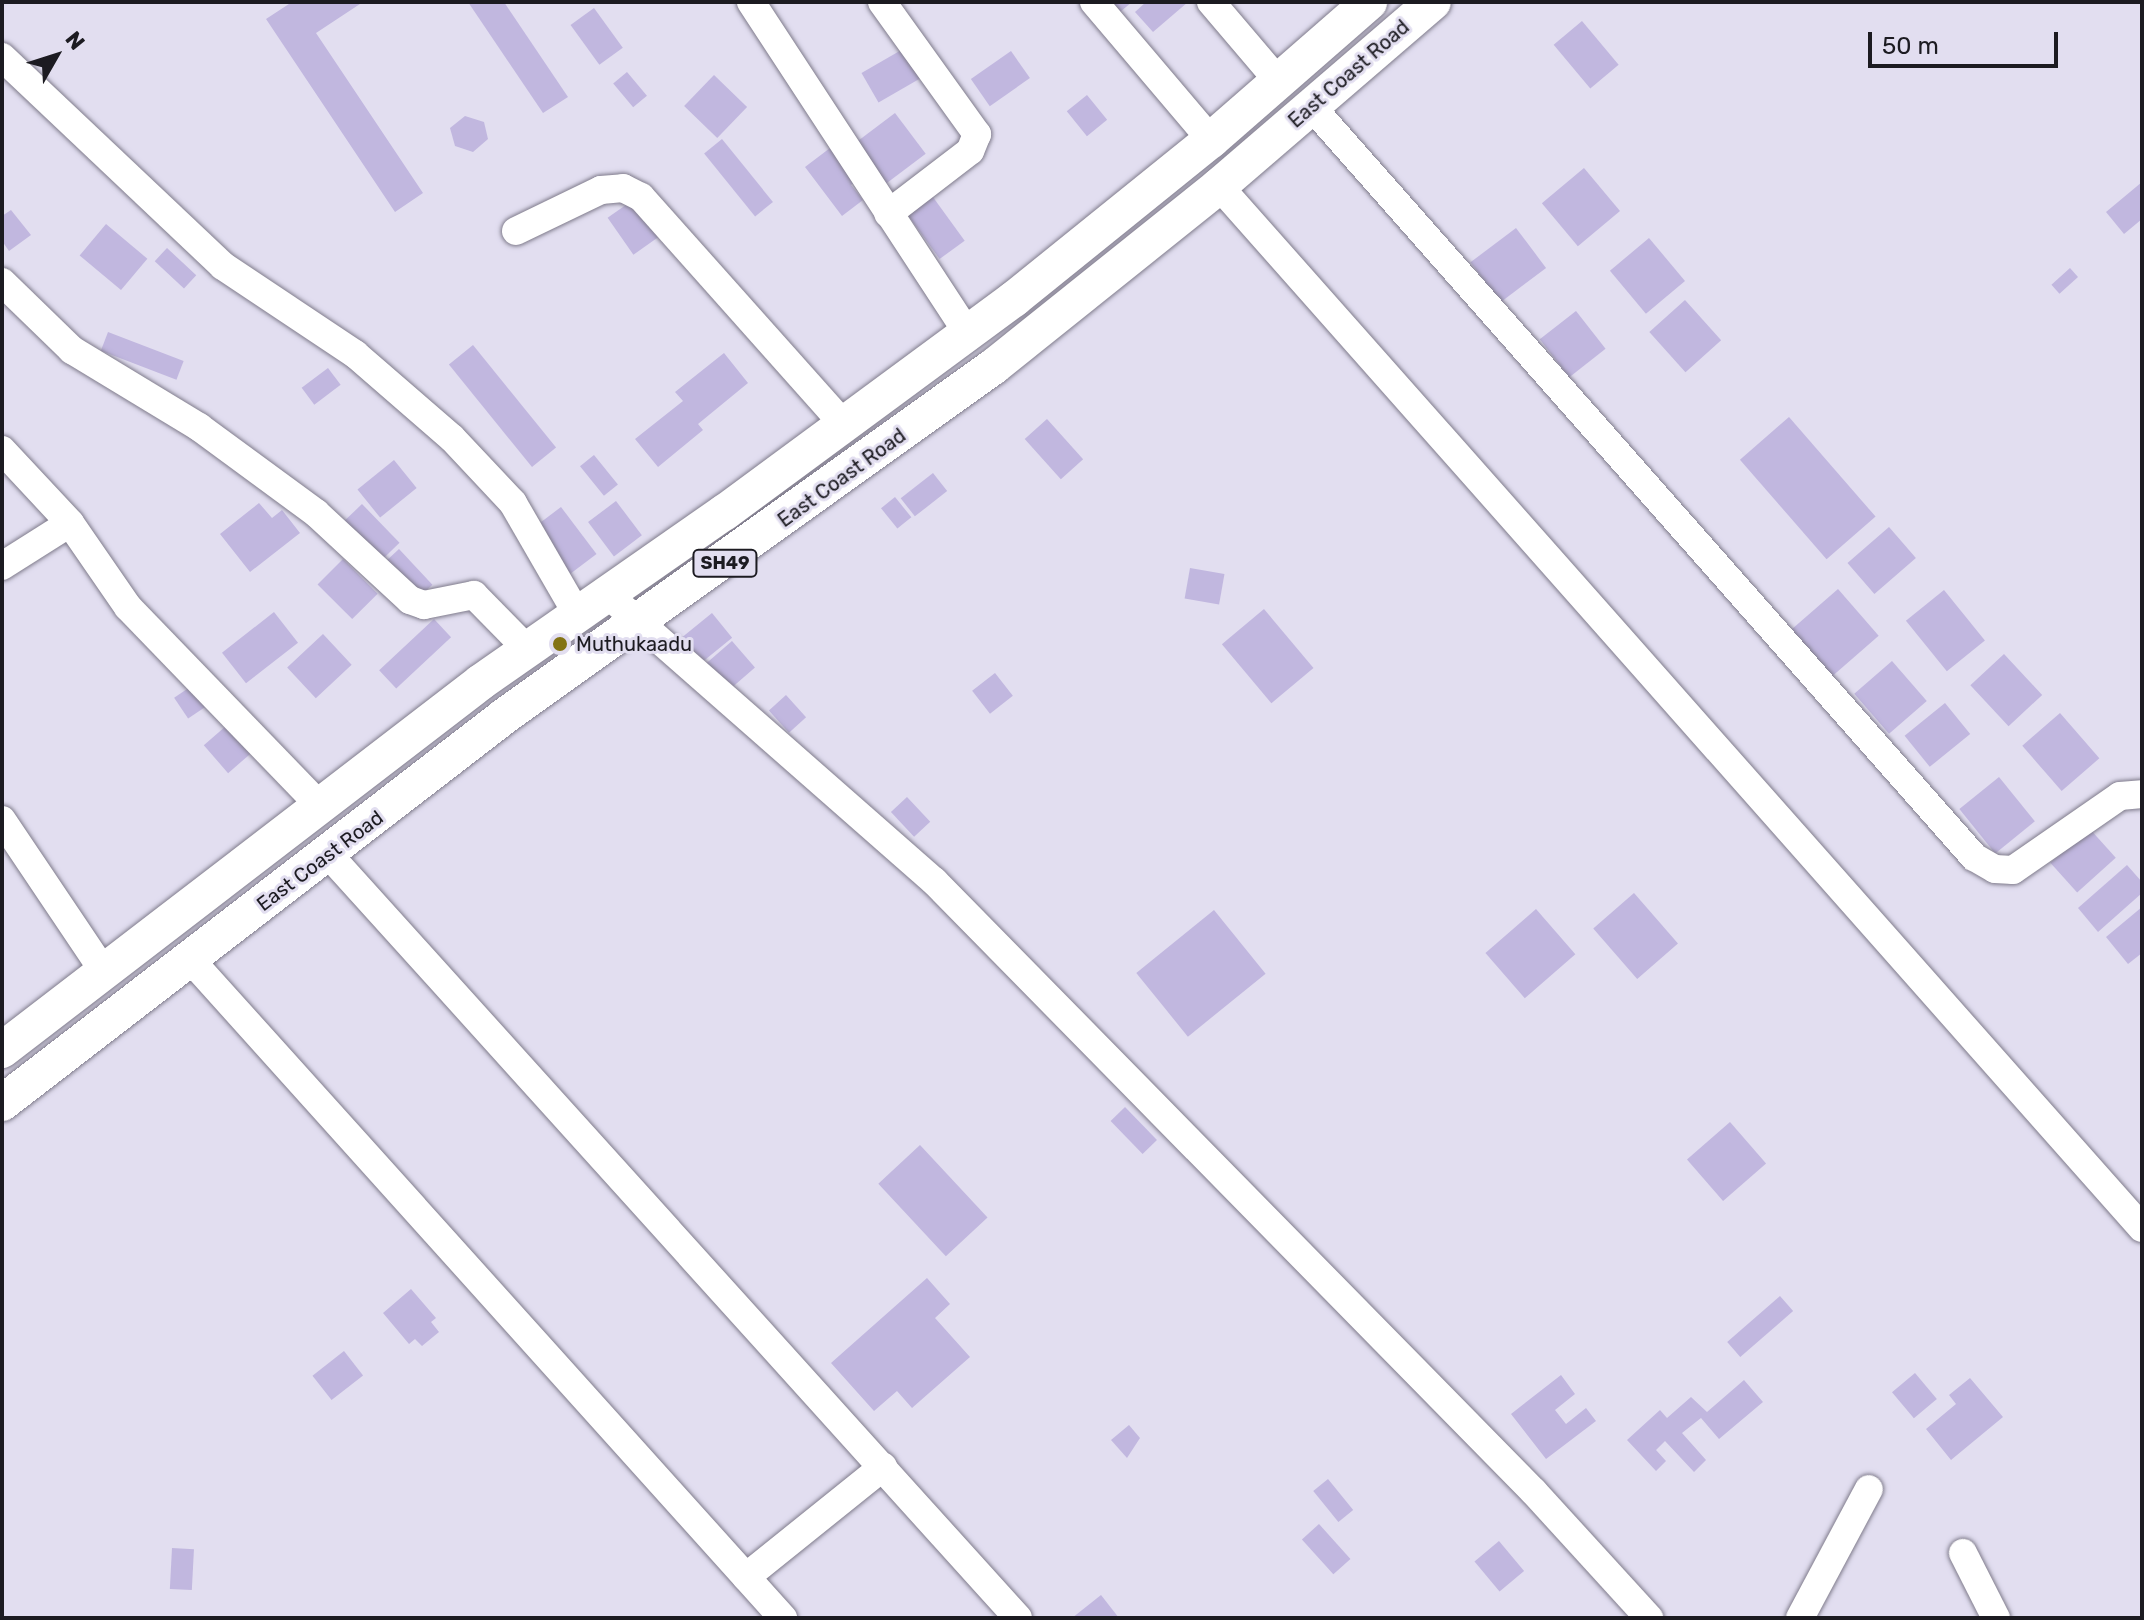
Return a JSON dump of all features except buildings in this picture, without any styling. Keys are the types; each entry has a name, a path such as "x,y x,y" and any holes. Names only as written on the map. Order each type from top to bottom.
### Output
{"main road":[{"name":"East Coast Road","path":"7,1038 105,973 576,612 607,594 968,333 1211,140 1369,2"},
{"name":"East Coast Road","path":"2,1103 329,855 506,715 993,367 1219,186 1433,2"}],"street":[{"path":"751,2 968,333"},
{"path":"882,2 977,134 970,151 888,214"},
{"path":"1094,2 1211,140"},
{"path":"1211,2 1279,82"},
{"path":"2,57 223,266 355,354 452,438 513,503 576,612"},
{"path":"1311,106 1974,857 1995,869 2013,870 2120,796 2142,794"},
{"path":"1219,186 2142,1228"},
{"path":"516,231 601,190 623,188 641,197 844,425"},
{"path":"2,282 72,350 199,427 316,513 410,600 424,605 474,595 527,649"},
{"path":"2,450 70,523 128,607 322,808"},
{"path":"2,566 70,523"},
{"path":"607,594 934,881 1534,1492 1649,1618"},
{"path":"2,820 105,973"},
{"path":"329,855 1018,1618"},
{"path":"190,959 783,1618"},
{"path":"746,1577 883,1467"},
{"path":"1800,1618 1869,1489"},
{"path":"1963,1553 1996,1618"}],"place":[{"name":"Muthukaadu","path":"560,644"}]}
